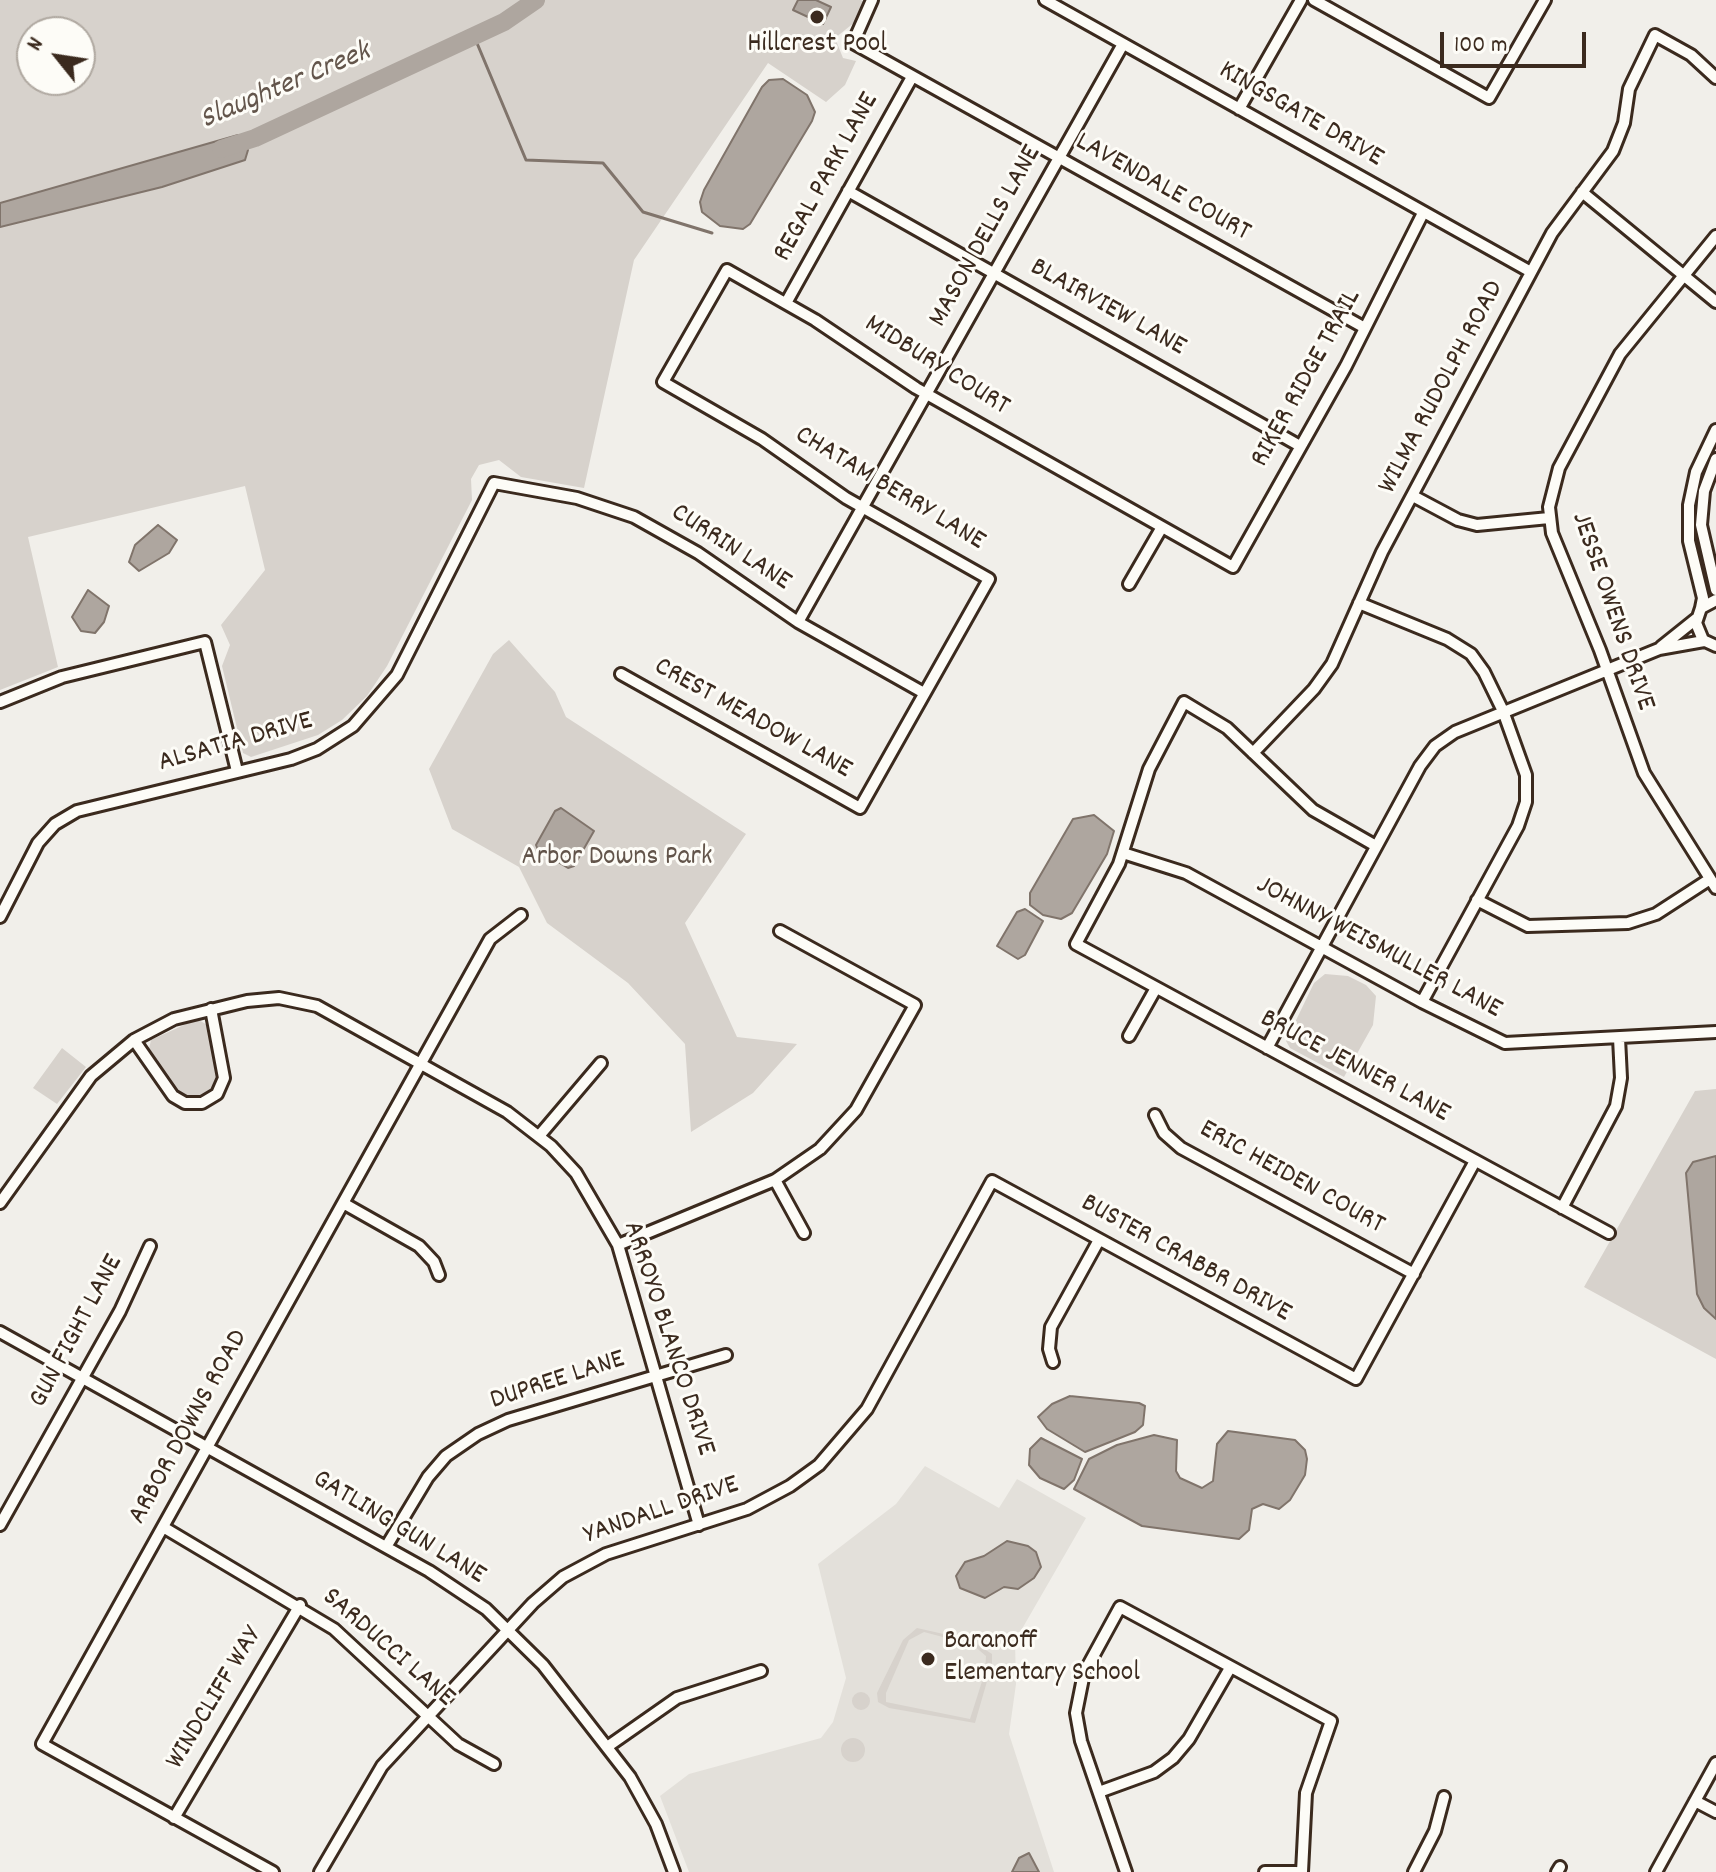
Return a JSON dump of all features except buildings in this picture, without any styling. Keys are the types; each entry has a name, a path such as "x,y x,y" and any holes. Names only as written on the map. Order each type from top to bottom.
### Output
{"street":[{"name":"LAVENDALE COURT","path":"872,0 853,43 1365,328"},
{"name":"KINGSGATE DRIVE","path":"1045,0 1531,272"},
{"path":"1239,109 1301,0"},
{"path":"1314,0 1489,98 1545,0"},
{"name":"WILMA RUDOLPH ROAD","path":"1253,753 1323,677 1341,648 1359,603 1413,496 1531,272 1557,225 1604,165 1621,137 1629,89 1655,35 1691,55 1716,78"},
{"name":"MASON DELLS LANE","path":"798,622 1123,44"},
{"name":"REGAL PARK LANE","path":"786,303 912,77"},
{"name":"BLAIRVIEW LANE","path":"848,191 1300,446"},
{"path":"1582,192 1716,302"},
{"name":"RIKER RIDGE TRAIL","path":"1233,567 1365,328 1423,213"},
{"name":"JESSE OWENS DRIVE","path":"1713,883 1651,789 1619,712 1608,671 1549,518 1555,479 1598,392 1632,337 1716,236"},
{"name":"MIDBURY COURT","path":"663,382 727,270 786,303 927,394 1233,567"},
{"name":"CHATAM BERRY LANE","path":"663,382 762,439 862,508 989,579 860,808"},
{"path":"1713,645 1697,631 1703,598 1689,541 1689,505 1696,472 1716,430"},
{"path":"1716,459 1704,491 1701,525 1716,590"},
{"name":"ALSATIA DRIVE","path":"0,917 38,843 67,816 92,806 297,757 353,726 397,675 494,483"},
{"name":"CURRIN LANE","path":"494,483 577,498 634,517 698,553 798,622 924,693"},
{"path":"1413,496 1458,520 1477,525 1549,518"},
{"path":"1129,584 1162,527"},
{"path":"1267,1048 1376,846 1435,746 1455,732 1503,711 1659,649 1716,600"},
{"path":"1359,603 1464,649 1484,672 1523,764 1526,802 1518,826 1422,1002"},
{"path":"0,702 38,684 205,642 237,771"},
{"path":"1659,649 1713,645"},
{"name":"CREST MEADOW LANE","path":"621,674 860,808"},
{"path":"1123,853 1149,769 1184,702 1218,721 1313,810 1376,846"},
{"name":"BRUCE JENNER LANE","path":"1123,853 1076,944 1609,1233"},
{"name":"JOHNNY WEISMULLER LANE","path":"1123,853 1186,873 1422,1002 1505,1043 1716,1032"},
{"path":"1477,900 1528,926 1628,923 1656,914 1713,883"},
{"name":"ARBOR DOWNS ROAD","path":"273,1872 42,1744 490,939 521,915"},
{"path":"618,1245 775,1180 813,1155 846,1124 915,1005 780,931"},
{"path":"1129,1036 1156,988"},
{"name":"ARROYO BLANCO DRIVE","path":"0,1203 91,1076 134,1040 174,1019 261,999 297,1000 334,1014 489,1100 539,1136 588,1190 618,1245 699,1525"},
{"path":"134,1040 173,1096 185,1103 202,1103 217,1094 224,1078 211,1009"},
{"path":"1562,1208 1616,1106 1621,1078 1619,1038"},
{"path":"539,1136 601,1063"},
{"name":"ERIC HEIDEN COURT","path":"1155,1115 1164,1133 1181,1148 1414,1274"},
{"path":"1414,1274 1475,1161"},
{"path":"775,1180 804,1233"},
{"name":"BUSTER CRABBR DRIVE","path":"992,1181 1356,1379 1414,1274"},
{"name":"YANDALL DRIVE","path":"320,1872 367,1787 542,1595 585,1564 615,1550 768,1500 805,1476 842,1441 875,1395 992,1181"},
{"path":"343,1203 419,1246 434,1262 439,1275"},
{"path":"1053,1362 1049,1349 1051,1327 1099,1240"},
{"name":"GUN FIGHT LANE","path":"0,1525 120,1311 150,1246"},
{"name":"GATLING GUN LANE","path":"0,1332 465,1593 509,1629 543,1665 607,1747 645,1802 674,1872"},
{"name":"DUPREE LANE","path":"386,1547 413,1497 446,1456 462,1444 508,1420 726,1355"},
{"name":"SARDUCCI LANE","path":"163,1527 300,1605 352,1643 468,1751 494,1764"},
{"name":"WINDCLIFF WAY","path":"174,1818 300,1605"},
{"path":"1126,1872 1081,1741 1077,1704 1084,1673 1120,1607 1331,1721 1306,1793 1299,1872 1265,1872"},
{"path":"1099,1792 1154,1772 1173,1758 1189,1739 1230,1668"},
{"path":"607,1747 677,1698 761,1671"},
{"path":"1656,1872 1716,1763"},
{"path":"1414,1872 1435,1831 1444,1797"},
{"path":"1695,1801 1716,1812"}],"shaded area":[{"name":"Hillcrest Pool","path":"798,0 816,0 831,7 823,24 793,10"},
{"path":"783,79 807,95 815,112 812,121 750,224 743,229 720,226 702,212 700,202 704,190 762,87 769,80"},
{"path":"238,135 248,150 245,160 162,187 0,227 0,203"},
{"path":"158,525 177,540 169,553 139,571 129,562 135,545"},
{"path":"88,590 109,606 104,622 95,633 81,631 72,617"},
{"path":"561,808 594,831 574,866 568,868 538,850 536,845 555,811"},
{"path":"1094,815 1114,831 1107,854 1072,913 1061,919 1043,915 1030,905 1030,893 1073,819"},
{"path":"1025,909 1043,921 1025,955 1018,959 997,946 1017,912"},
{"path":"1716,1156 1716,1319 1704,1308 1697,1294 1686,1173 1693,1162"},
{"path":"1070,1396 1139,1403 1145,1406 1143,1425 1135,1432 1085,1452 1047,1429 1038,1417 1052,1404"},
{"path":"1228,1431 1295,1440 1305,1450 1307,1459 1305,1475 1290,1500 1279,1509 1263,1504 1252,1509 1249,1530 1239,1539 1142,1526 1074,1489 1089,1459 1117,1445 1154,1435 1177,1440 1176,1471 1180,1478 1202,1488 1213,1481 1217,1444"},
{"path":"1041,1438 1082,1459 1074,1480 1064,1489 1040,1478 1029,1465 1030,1449"},
{"name":"Baranoff Elementary School","path":"925,1466 999,1508 1017,1479 1086,1518 1015,1641 1016,1684 1009,1734 1054,1872 689,1872 660,1796 689,1774 821,1738 833,1722 846,1678 818,1564 896,1504"},
{"path":"1007,1541 1028,1546 1036,1552 1041,1567 1034,1578 1018,1589 1004,1587 985,1598 960,1588 956,1576 965,1562 984,1556"},
{"path":"1029,1853 1039,1872 1012,1872 1019,1858"}],"green space":[{"path":"0,0 864,2 855,22 835,38 843,58 856,61 845,85 826,102 768,63 634,260 584,488 521,477 499,460 479,465 471,479 472,500 387,666 367,696 342,720 318,735 251,757 243,753 222,666 230,645 221,625 265,570 245,486 28,537 58,667 0,690"},
{"name":"Arbor Downs Park","path":"509,640 555,692 566,717 746,834 685,923 737,1037 797,1044 753,1093 691,1132 685,1044 628,983 547,923 519,867 452,829 429,769 493,654"},
{"path":"1325,974 1348,976 1366,985 1376,996 1373,1025 1344,1077 1290,1048 1286,1041 1314,983"},
{"path":"197,1019 209,1026 219,1075 213,1087 202,1097 183,1096 175,1091 149,1049 151,1040"},
{"path":"62,1048 86,1067 57,1104 33,1088"},
{"path":"1716,1089 1716,1359 1584,1287 1695,1091"},
{"path":"917,1628 970,1640 992,1654 975,1723 889,1708 878,1702 877,1693 903,1640","holes":["924,1632 973,1645 986,1656 985,1672 970,1719 886,1702 886,1693 909,1640"]},
{"path":"857,1692 865,1692 870,1701 868,1708 857,1710 852,1705 852,1697"},
{"path":"853,1738 862,1741 865,1750 862,1759 853,1762 844,1759 841,1750 844,1741"}],"waterway":[{"name":"Slaughter Creek","path":"221,149 255,138 504,22 536,0"},
{"path":"474,36 526,160 603,163 643,212 712,233"}],"place":[{"name":"Hillcrest Pool","path":"817,17"},
{"name":"Baranoff Elementary School","path":"928,1659"}]}
